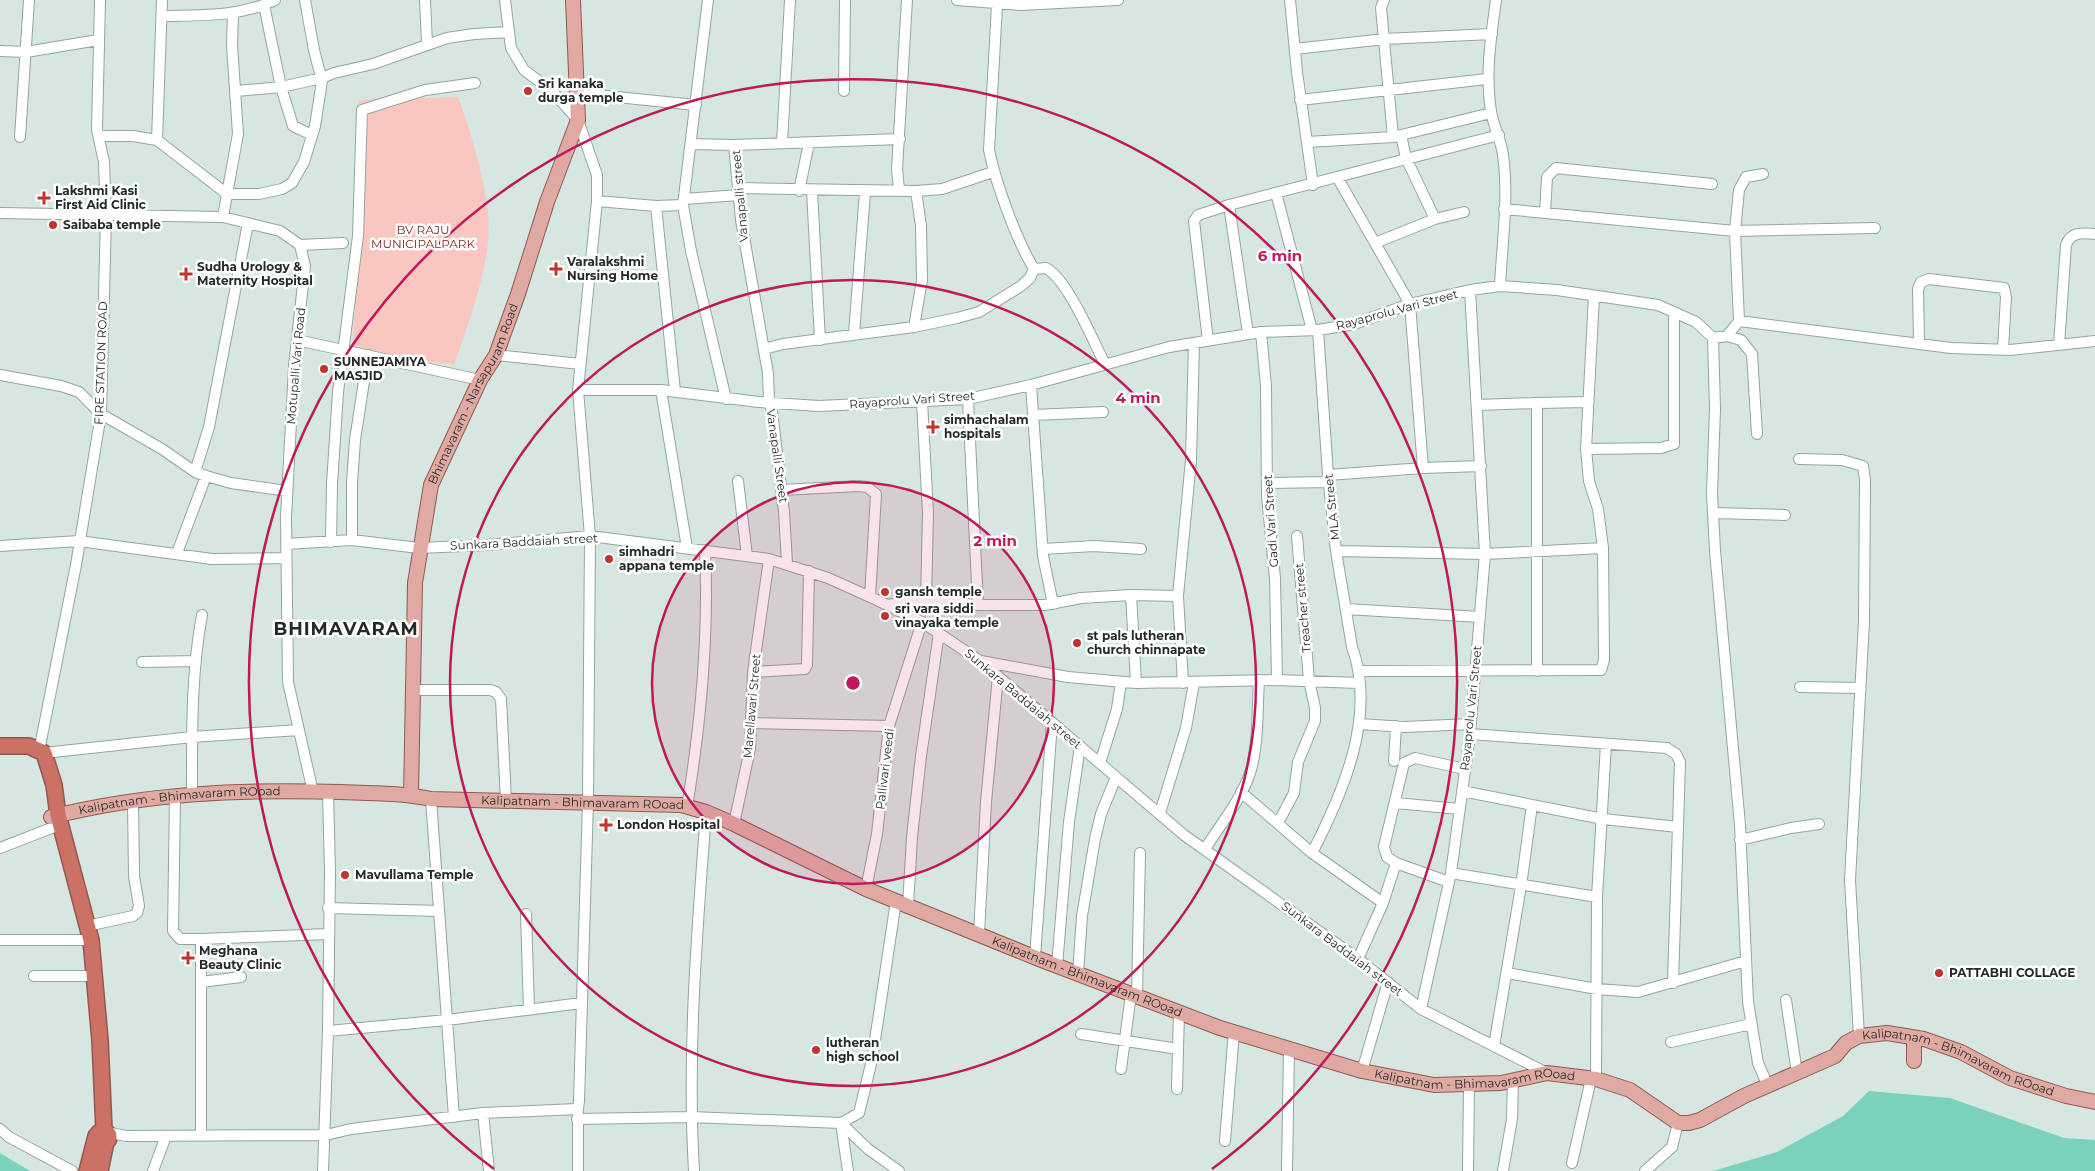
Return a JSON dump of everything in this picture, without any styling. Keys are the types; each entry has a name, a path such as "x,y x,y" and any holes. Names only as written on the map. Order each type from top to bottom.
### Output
{"highway":[{"path":"0,746 29,746 41,752 54,785 54,820"},
{"path":"0,752 31,754 44,766 54,820 86,933 96,976 100,1111"},
{"path":"86,933 102,1140 100,1171"},
{"path":"87,1171 102,1140"}],"main road":[{"name":"Bhimavaram - Narsapuram Road","path":"411,795 415,583 419,548 431,485 480,380 496,355 518,294 547,202 578,120 573,0"},
{"name":"Kalipatnam - Bhimavaram ROoad","path":"54,820 133,802 217,791 328,792 411,795 431,799 588,802 687,807 706,812 734,824 866,889 1035,958 1234,1032 1362,1072 1434,1085 1469,1085 1514,1080 1547,1073 1593,1079 1630,1090 1678,1123 1700,1120 1768,1086 1835,1056 1846,1043 1859,1036 1887,1033 1914,1038 1961,1052 2010,1078 2066,1096 2095,1102"},
{"path":"1914,1038 1914,1060"}],"street":[{"path":"20,137 29,0"},
{"name":"FIRE STATION ROAD","path":"41,752 101,414 106,216 104,162 99,136 98,40 100,0"},
{"path":"157,140 162,0"},
{"path":"162,16 233,13 276,0"},
{"path":"99,136 133,136 157,140 227,194 259,194 282,189 292,183 304,162 312,135 322,78 314,50 305,0"},
{"path":"425,0 427,44"},
{"path":"505,0 511,48 524,70 551,90 578,120 597,175 597,202 578,390 590,536 588,802 578,1114 578,1171"},
{"path":"708,0 683,202 691,251 726,399"},
{"path":"782,144 790,0"},
{"path":"844,91 845,0"},
{"path":"899,190 897,169 907,0"},
{"path":"958,0 993,3 1118,0"},
{"path":"1290,0 1300,100 1313,185"},
{"path":"1384,0 1381,8 1388,89 1397,136 1435,219"},
{"path":"1496,0 1488,79 1491,114 1504,156 1504,209 1500,286"},
{"path":"993,3 989,150 993,172 1028,259 1034,269"},
{"path":"264,5 281,87 293,126 312,135"},
{"path":"222,217 238,134 232,45 233,13"},
{"path":"236,91 281,87 322,78 334,72 374,64 427,44 474,34 509,32"},
{"path":"1295,49 1384,39 1492,34"},
{"path":"0,51 26,52 98,40"},
{"path":"1300,100 1488,79"},
{"path":"331,542 332,484 338,392 345,350 358,236 362,110 426,90 475,83"},
{"path":"577,93 696,105"},
{"path":"1307,142 1397,136 1491,114"},
{"path":"1208,341 1194,221 1198,215 1229,205 1313,185 1406,158 1499,135"},
{"name":"Vanapalli street","path":"764,349 746,253 734,145 900,139"},
{"path":"800,191 809,143"},
{"path":"691,144 734,145"},
{"path":"1545,213 1547,177 1556,168 1712,184"},
{"path":"597,202 656,206 738,192 864,192 899,190 916,192 942,189 993,172"},
{"path":"1727,336 1739,321 1736,231 1741,183 1746,177 1763,174"},
{"path":"1338,177 1410,304 1422,468"},
{"path":"812,191 820,340"},
{"path":"854,334 864,192"},
{"path":"914,327 922,280 921,226 916,192"},
{"name":"MLA Street","path":"1276,193 1315,330 1336,551 1359,683 1360,724 1350,767 1332,816 1312,853"},
{"path":"1229,205 1248,334"},
{"path":"656,206 675,392"},
{"path":"1504,209 1736,231 1875,228"},
{"path":"1375,243 1435,219 1464,212"},
{"path":"0,213 222,217 280,231 300,245 343,243"},
{"path":"195,472 209,427 248,222"},
{"path":"2059,345 2066,245 2068,240 2077,233 2095,234"},
{"name":"Motupalli Vari Road","path":"300,245 305,266 296,340 287,491 288,682 313,792"},
{"path":"1034,269 1046,268 1055,274 1072,299 1105,364"},
{"path":"764,349 783,344 914,327 979,312 1021,286 1030,278 1034,269"},
{"path":"1919,342 1918,289 1921,282 1929,279 2004,288 2006,297 2003,350"},
{"path":"1470,290 1500,286 1557,290 1658,305 1696,322 1713,338 1716,409 1715,551 1740,840 1751,1024 1758,1063 1768,1086"},
{"name":"Rayaprolu Vari Street","path":"578,390 661,390 726,399 819,406 968,399 1031,385 1169,347 1261,332 1315,330 1354,324 1410,304 1470,290 1485,554 1470,729 1450,877 1421,1009"},
{"path":"1358,671 1602,670 1603,548 1598,509 1589,481 1586,450 1594,296"},
{"path":"1586,450 1669,447 1674,444 1674,312"},
{"path":"1739,321 1919,342 1951,348 2003,350 2095,341"},
{"name":"Gadi Vari Street","path":"1261,332 1266,386 1267,483 1275,578 1277,680"},
{"path":"1713,338 1727,336 1741,340 1752,354 1757,434"},
{"path":"296,340 480,380"},
{"path":"1183,683 1178,596 1191,460 1194,343"},
{"name":"Vanapalli Street","path":"764,349 781,490 787,563"},
{"path":"352,540 352,483 355,440 368,355"},
{"path":"496,355 580,364"},
{"path":"0,375 62,386 79,392 101,414 162,449 195,472 232,483 287,491"},
{"path":"1031,385 1043,549 1053,604"},
{"path":"661,390 687,548"},
{"path":"968,399 978,605"},
{"path":"922,401 928,513 926,600"},
{"path":"1477,405 1587,402"},
{"path":"1537,403 1537,671"},
{"path":"1033,415 1103,412"},
{"path":"1798,459 1842,460 1863,466 1865,480 1864,621 1850,880 1859,1036"},
{"path":"1267,483 1422,468 1481,466"},
{"path":"177,554 206,476"},
{"path":"738,481 747,556"},
{"path":"781,490 858,486 867,487 876,494 870,597"},
{"path":"1714,513 1785,515"},
{"name":"Sunkara Baddaiah street","path":"286,544 352,540 419,548 487,545 590,536 769,559 809,571 870,597 939,632 980,661 1116,777 1205,849 1358,959 1421,1009 1547,1073"},
{"name":"Treacher street","path":"1278,823 1294,793 1298,762 1314,721 1315,708 1308,680 1297,536"},
{"path":"0,546 79,542 212,558 286,558"},
{"path":"1043,549 1094,546 1141,549"},
{"path":"1336,551 1485,554 1603,548"},
{"path":"687,807 697,743 703,677 708,604 705,550"},
{"name":"Marellavari Street","path":"734,824 750,749 753,672 769,559"},
{"path":"753,672 805,669 807,665 809,571"},
{"path":"887,605 926,600 978,605 1053,604 1081,598 1131,595 1178,596"},
{"path":"1131,595 1136,684"},
{"path":"1346,609 1480,617"},
{"path":"192,794 192,737 196,661 202,615"},
{"name":"Pallivari veedi","path":"866,889 877,834 889,726 922,622"},
{"path":"102,1140 126,1136 326,1135 351,1129 483,1113 578,1114 841,1123 859,1113 872,1060 902,903 939,632"},
{"path":"142,662 196,661"},
{"path":"980,661 1068,677 1136,684 1259,680 1359,683"},
{"path":"978,934 986,802 998,676"},
{"path":"1205,849 1241,792 1250,773 1256,743 1259,680"},
{"path":"1100,763 1117,709 1121,682"},
{"path":"1160,813 1186,728 1194,683"},
{"path":"1800,687 1860,688"},
{"path":"414,690 490,690 496,692 502,699 506,801"},
{"path":"1035,958 1052,722"},
{"path":"750,723 889,726"},
{"path":"1360,724 1470,729 1606,744 1667,748 1676,754 1680,762 1673,983"},
{"path":"1394,761 1396,726"},
{"path":"41,752 192,737 299,730"},
{"path":"1572,1163 1593,1079 1597,989 1598,897 1606,744"},
{"path":"1057,966 1069,822 1080,746"},
{"path":"1465,769 1416,758 1408,759 1404,763 1384,847 1387,857 1396,863 1450,877 1598,897"},
{"path":"1078,974 1082,916 1095,839 1100,814 1116,777"},
{"path":"1462,791 1603,819 1678,827"},
{"path":"323,1171 326,1135 328,1031 328,792"},
{"path":"1241,792 1312,853 1383,903"},
{"path":"175,796 173,931 180,939 328,934"},
{"path":"431,799 454,1117"},
{"path":"0,940 86,933 137,913 139,906 134,876 133,802"},
{"path":"1396,803 1459,809"},
{"path":"1494,1046 1522,886 1532,805"},
{"path":"694,1171 691,1118 693,980 706,812"},
{"path":"0,848 54,820"},
{"path":"1740,840 1791,828 1818,824"},
{"path":"1121,1069 1134,995 1140,853"},
{"path":"1358,959 1383,903 1396,863"},
{"path":"328,908 439,912"},
{"path":"526,914 530,1010"},
{"path":"201,939 201,1136"},
{"path":"1507,973 1597,989 1638,992 1746,961"},
{"path":"34,976 89,976"},
{"path":"201,982 241,977"},
{"path":"1362,1072 1388,982"},
{"path":"1786,1000 1797,1073"},
{"path":"328,1031 447,1020 582,1003"},
{"path":"1177,1089 1180,1012"},
{"path":"1671,1042 1751,1024"},
{"path":"1226,1141 1234,1032"},
{"path":"1081,1034 1178,1049"},
{"path":"1287,1171 1289,1049"},
{"path":"1503,1171 1512,1119 1514,1080"},
{"path":"1468,1171 1469,1085"},
{"path":"483,1113 489,1171"},
{"path":"841,1123 848,1171"},
{"path":"841,1123 868,1149 900,1171"},
{"path":"1645,1171 1672,1147 1678,1123"},
{"path":"0,1129 9,1137 72,1171"},
{"path":"153,1171 166,1136"}],"green space":[{"name":"BV RAJU MUNICIPALPARK","path":"458,97 480,169 489,226 486,259 479,290 454,365 352,350 355,310 359,100"}],"shaded area":[{"path":"1869,1091 1950,1098 2064,1138 2095,1140 2095,1171 1713,1171 1777,1152 1843,1116"},
{"path":"0,1153 30,1171 0,1171"}],"place":[{"name":"Sri kanaka durga temple","path":"528,91"},
{"name":"Lakshmi Kasi First Aid Clinic","path":"44,198"},
{"name":"Saibaba temple","path":"53,225"},
{"name":"Varalakshmi Nursing Home","path":"556,269"},
{"name":"Sudha Urology & Maternity Hospital","path":"186,274"},
{"name":"SUNNEJAMIYA MASJID","path":"324,369"},
{"name":"simhachalam hospitals","path":"933,427"},
{"name":"simhadri appana temple","path":"609,559"},
{"name":"gansh temple","path":"885,592"},
{"name":"sri vara siddi vinayaka temple","path":"885,616"},
{"name":"st pals lutheran church chinnapate","path":"1077,643"},
{"name":"London Hospital","path":"606,825"},
{"name":"Mavullama Temple","path":"345,875"},
{"name":"Meghana Beauty Clinic","path":"188,958"},
{"name":"PATTABHI COLLAGE","path":"1939,973"},
{"name":"lutheran high school","path":"816,1050"}],"district":[{"name":"BHIMAVARAM","path":"346,629"}]}
